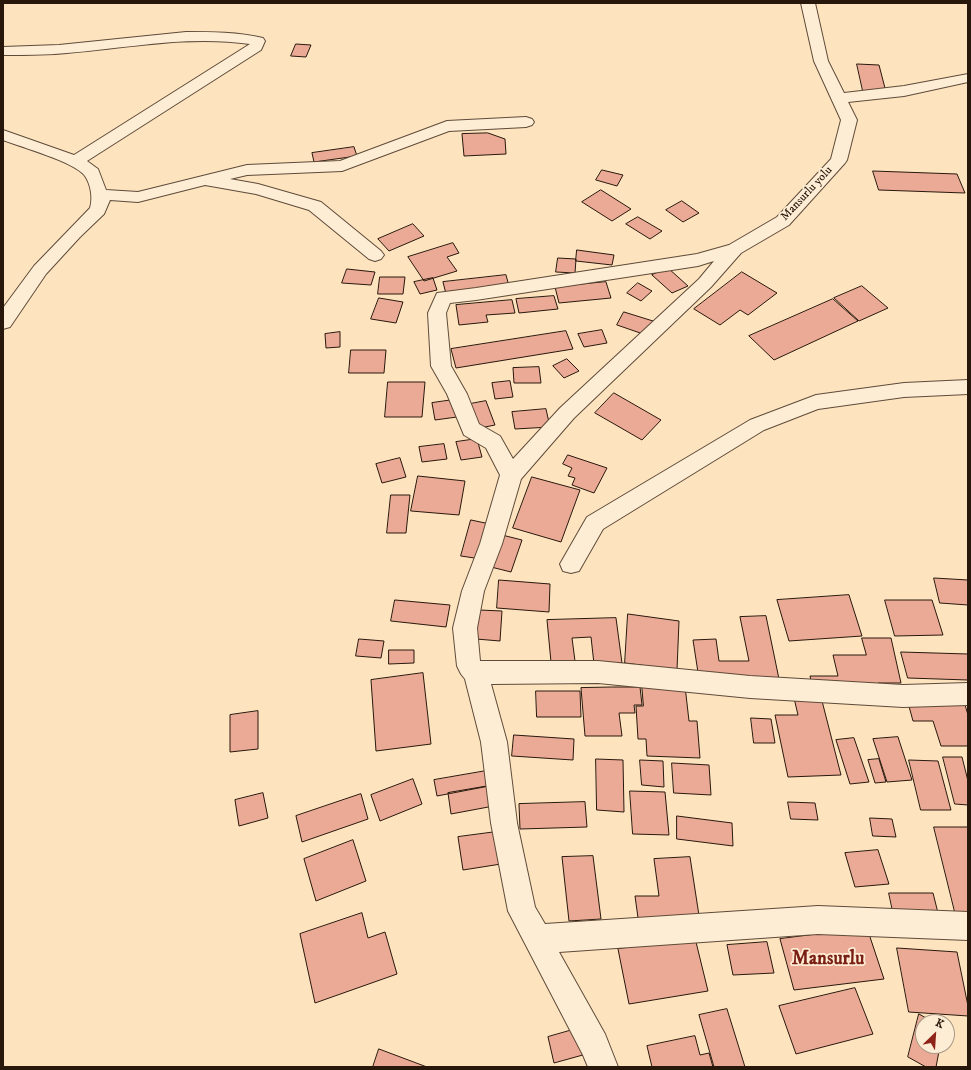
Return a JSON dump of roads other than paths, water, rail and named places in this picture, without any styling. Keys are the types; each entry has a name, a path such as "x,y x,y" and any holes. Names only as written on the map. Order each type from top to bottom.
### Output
{"street":[{"name":"Mansurlu yolu","path":"735,249 783,221 839,160 849,120 821,61 804,5"},
{"path":"3,51 65,49 203,36 236,36 258,41 256,47 76,161"},
{"path":"839,98 878,96 926,89 968,78"},
{"path":"101,198 107,195 138,196 247,170 342,166 447,126 526,122"},
{"path":"3,135 76,161 92,173 101,198 98,210 74,233 40,270 3,322"},
{"path":"205,180 258,189 315,206 375,255"},
{"path":"511,475 493,442 471,429 457,394 441,366 437,313 444,297 476,294 698,260 735,249"},
{"path":"603,1067 594,1045 522,911 504,823 494,742 476,672 469,666 465,628 473,591 491,544 511,475 567,413 700,288 735,249"},
{"path":"572,564 595,523 757,425 816,402 904,390 968,387"},
{"path":"476,672 598,672 750,687 903,696 968,694"},
{"path":"537,939 818,920 968,926"}],"district":[{"name":"Mansurlu","path":"828,960"}]}
